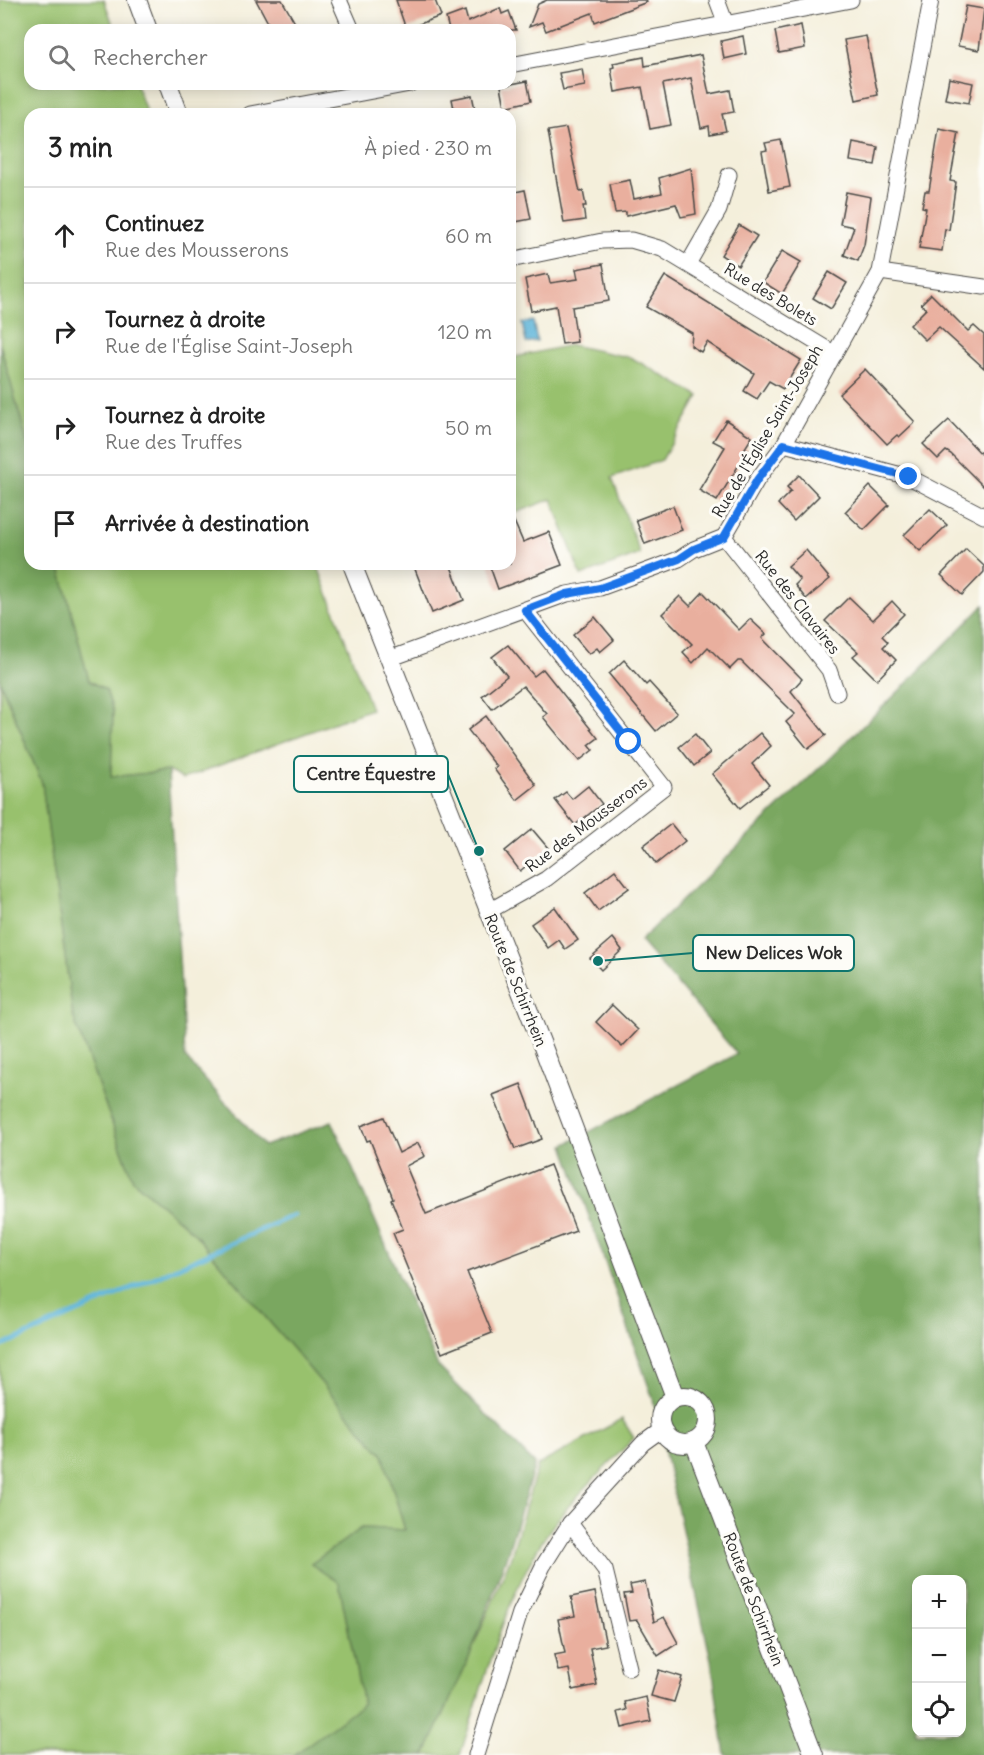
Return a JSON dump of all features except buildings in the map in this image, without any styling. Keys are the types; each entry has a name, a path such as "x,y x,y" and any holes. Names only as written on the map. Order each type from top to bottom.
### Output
{"street":[{"path":"137,0 146,24"},
{"path":"339,0 349,24"},
{"path":"717,0 726,24"},
{"path":"516,64 851,0"},
{"name":"Rue de l'Église Saint-Joseph","path":"389,659 567,594 600,588 679,559 694,549 724,537 757,480 784,444 880,272 931,0"},
{"path":"170,90 177,108"},
{"path":"278,108 362,90"},
{"path":"688,264 719,210 729,175"},
{"name":"Rue des Bolets","path":"516,259 602,241 631,240 662,249 836,354"},
{"path":"880,272 984,287"},
{"path":"784,444 909,477 984,516"},
{"name":"Rue des Clavaires","path":"724,537 829,670 837,693"},
{"name":"Route de Schirrhein","path":"354,570 549,1062 675,1397"},
{"name":"Rue des Mousserons","path":"489,911 546,879 664,787 525,610"},
{"path":"685,1396 697,1400 706,1410 708,1421 704,1433 694,1442 679,1444 669,1439 662,1430 660,1415 665,1405 675,1397 685,1396"},
{"path":"476,1755 520,1612 543,1566 570,1523 643,1443 662,1430"},
{"name":"Route de Schirrhein","path":"694,1442 814,1755"},
{"path":"570,1523 605,1570 629,1668"}],"green space":[{"path":"0,0 104,0 113,24 24,24 24,90 138,90 145,108 24,108 24,430 0,344"},
{"path":"0,344 24,430 24,570 61,570 89,681 106,690 113,711 111,777 168,771 185,1057 264,1146 332,1121 438,1366 535,1464 506,1558 469,1658 425,1755 294,1755 363,1704 339,1583 311,1564 362,1528 405,1530 383,1455 194,1233 133,1180 73,1016 42,783 0,681"},
{"path":"571,345 632,358 699,396 662,460 612,478 640,554 581,576 552,499 516,513 516,357"},
{"path":"61,570 319,570 371,709 183,779 168,771 111,777 113,711 106,690 89,681"},
{"path":"984,605 984,1755 725,1755 711,1660 653,1399 564,1145 737,1054 640,941 899,691"},
{"path":"0,682 42,783 73,1016 133,1180 194,1233 383,1455 405,1530 362,1528 311,1564 339,1582 363,1704 294,1755 0,1755"},
{"path":"622,1419 634,1438 579,1494 554,1524 521,1581 492,1654 460,1755 425,1755 510,1559 538,1465"}],"water":[{"path":"533,321 537,341 526,343 522,323"}],"waterway":[{"path":"0,1347 294,1215"}],"place":[{"name":"Centre Équestre","path":"479,851"},
{"name":"New Delices Wok","path":"598,961"}],"route":[{"path":"629,742 525,610 567,594 600,588 679,559 694,549 724,537 757,480 784,444 909,477"}]}
